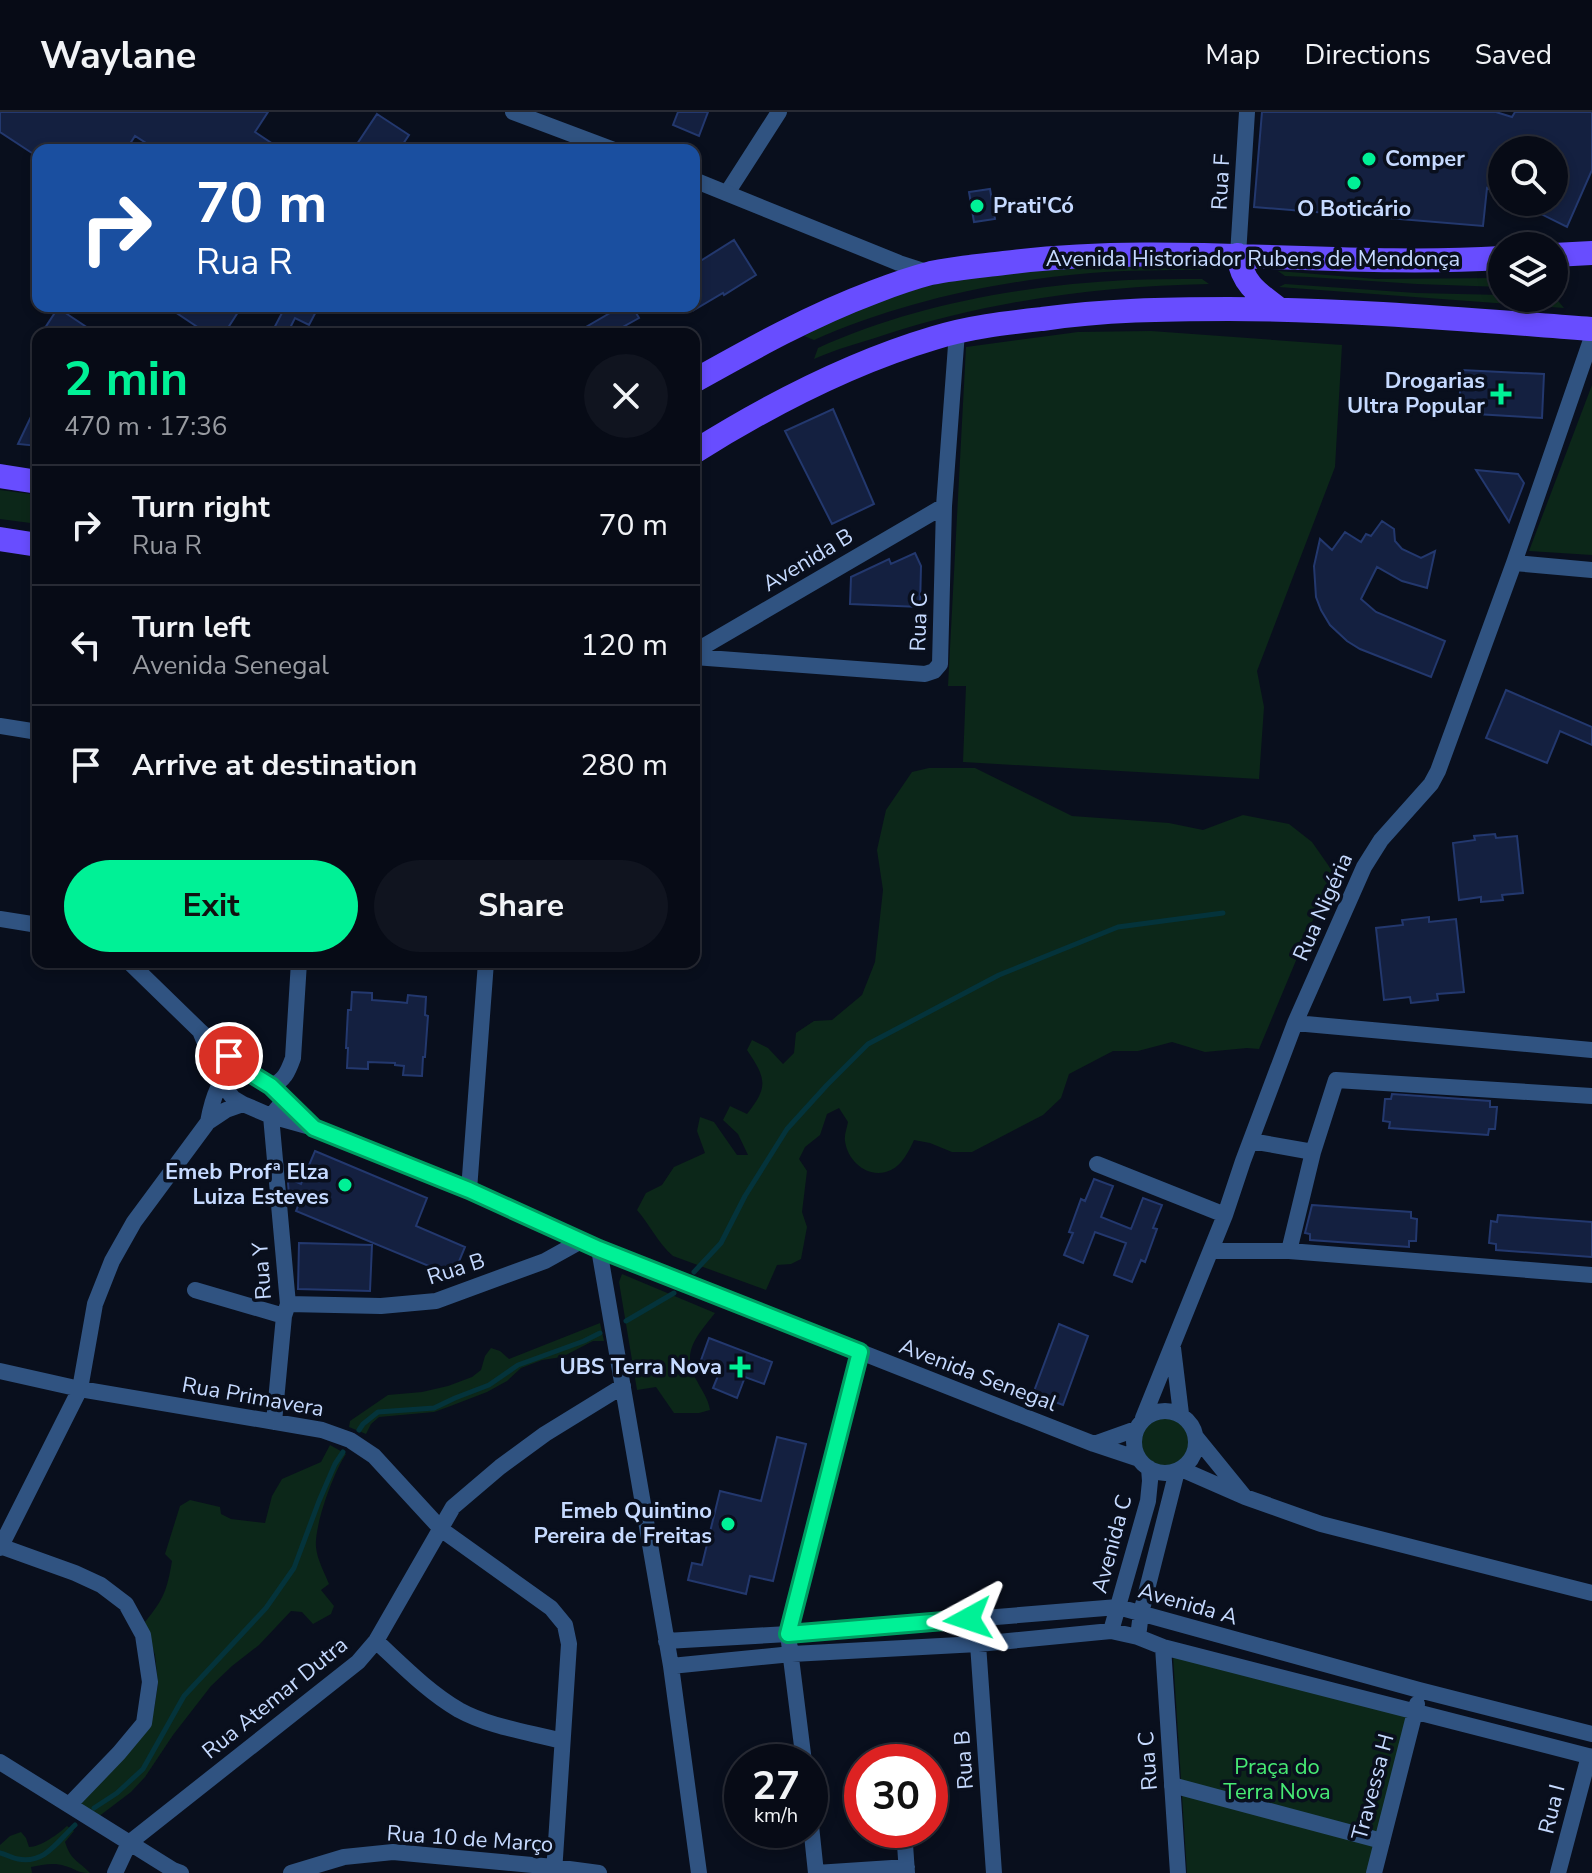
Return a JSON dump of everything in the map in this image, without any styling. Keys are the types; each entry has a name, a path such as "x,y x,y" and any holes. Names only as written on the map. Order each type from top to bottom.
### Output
{"main road":[{"path":"1568,254 1592,253"},
{"name":"Avenida Historiador Rubens de Mendonça","path":"700,378 825,311 931,273 1085,255 1238,255 1400,260 1488,258"},
{"path":"1238,255 1248,283 1279,309"},
{"path":"700,448 744,421 831,378 935,337 1091,312 1184,308 1279,309 1592,329"},
{"path":"0,476 32,481"},
{"path":"0,539 32,544"}],"street":[{"path":"513,112 598,144"},
{"path":"727,193 779,112"},
{"name":"Rua F","path":"1238,255 1247,112"},
{"path":"700,182 931,273"},
{"name":"Rua C","path":"700,655 925,674 934,671 940,664 944,506 957,332"},
{"name":"Rua Nigéria","path":"1144,1464 1134,1449 1133,1439 1211,1251 1295,1023 1371,854 1431,784 1438,771 1592,337"},
{"name":"Avenida B","path":"700,651 944,506"},
{"path":"1514,563 1592,570"},
{"path":"0,726 32,731"},
{"path":"0,919 32,924"},
{"name":"Avenida Senegal","path":"135,968 200,1031 242,1068 271,1086 314,1128"},
{"path":"271,1086 283,1079 293,1058 299,968"},
{"path":"469,1190 486,968"},
{"path":"1295,1023 1592,1050"},
{"name":"Avenida Senegal","path":"200,1031 221,1082 233,1098 243,1104 271,1116 314,1128 469,1190 599,1249 1144,1464"},
{"path":"69,1805 144,1723 150,1682 143,1635 126,1604 101,1585 0,1546 80,1389 95,1304 112,1261 134,1222 208,1122 221,1082 231,1072 242,1068"},
{"path":"1289,1251 1313,1152 1336,1080 1592,1096"},
{"path":"271,1116 284,1100"},
{"path":"208,1122 226,1110 243,1104"},
{"name":"Rua Y","path":"271,1116 286,1310 274,1422"},
{"path":"1251,1141 1313,1152"},
{"path":"1097,1164 1225,1215"},
{"name":"Rua B","path":"195,1290 286,1310 436,1301 545,1261 581,1241"},
{"path":"599,1249 671,1666 699,1873"},
{"path":"1211,1251 1289,1251 1592,1275"},
{"path":"1172,1345 1181,1414"},
{"path":"802,1744 788,1634 860,1352"},
{"name":"Rua Primavera","path":"0,1371 80,1389 322,1430 350,1440 374,1456 442,1530 551,1608 565,1625 569,1644 554,1870"},
{"name":"Rua Atemar Dutra","path":"115,1873 129,1843 358,1662 376,1641 453,1507 545,1434 623,1386"},
{"path":"1094,1444 1140,1423 1155,1411 1168,1410 1181,1414 1245,1497"},
{"path":"1144,1464 1159,1473 1179,1470 1190,1461 1196,1437"},
{"name":"Avenida C","path":"1111,1631 1148,1501 1150,1481 1144,1464"},
{"path":"1179,1470 1321,1524 1592,1593"},
{"name":"Avenida C","path":"1138,1637 1141,1613 1179,1470"},
{"name":"Avenida A","path":"666,1641 1118,1607 1592,1734"},
{"name":"Avenida A","path":"671,1666 792,1654 978,1644 1111,1631 1590,1756"},
{"path":"376,1641 431,1690 459,1710 491,1723 562,1741"},
{"name":"Rua B","path":"978,1644 994,1873"},
{"name":"Rua C","path":"1163,1647 1178,1873"},
{"name":"Travessa H","path":"1374,1873 1419,1690"},
{"name":"Rua I","path":"1558,1873 1590,1756"},
{"path":"0,1762 181,1873"},
{"path":"1172,1785 1382,1841"},
{"path":"813,1848 816,1873 907,1870 905,1848"},
{"name":"Rua 10 de Março","path":"291,1873 344,1857 393,1852 599,1873"}],"green space":[{"path":"1210,265 1201,270 1091,273 985,288 915,304 814,340 804,336 862,307 959,279 1056,267"},
{"path":"1278,271 1376,279 1488,278 1488,287 1417,284 1285,276"},
{"path":"1202,279 1209,284 1085,292 1004,304 924,323 814,359 818,348 854,333 970,300 1009,292 1089,283"},
{"path":"1285,284 1488,295 1488,302 1279,287"},
{"path":"1151,331 1342,345 1335,467 1257,671 1264,707 1259,779 963,762 966,686 948,686 966,347 1078,332"},
{"path":"1592,385 1592,555 1529,551"},
{"path":"0,490 32,494 32,523 0,519"},
{"path":"929,768 975,768 1072,816 1169,823 1203,830 1243,815 1289,824 1312,842 1333,872 1259,1049 1205,1052 1172,1042 1138,1051 1113,1051 1069,1074 1061,1098 1043,1115 972,1152 952,1152 914,1140 899,1165 883,1173 861,1168 850,1156 845,1139 848,1122 839,1108 827,1114 820,1135 805,1147 799,1159 807,1171 802,1212 807,1227 801,1259 791,1264 777,1265 766,1290 673,1256 637,1210 646,1193 662,1185 674,1167 705,1153 697,1131 700,1117 714,1122 737,1155 748,1155 738,1134 723,1120 730,1106 747,1114 762,1089 761,1075 747,1050 752,1040 768,1048 783,1064 794,1053 796,1033 814,1021 832,1020 862,995 875,962 883,890 877,850 886,810 912,772"},
{"path":"622,1274 715,1313 697,1337 690,1353 692,1371 710,1410 674,1413 656,1387 637,1390 619,1282"},
{"path":"600,1323 604,1341 593,1341 562,1357 521,1368 507,1381 487,1392 434,1412 379,1417 366,1434 349,1427 350,1421 388,1395 422,1392 472,1377 481,1370 491,1348 509,1359"},
{"path":"1165,1418 1182,1425 1189,1442 1182,1459 1165,1466 1148,1459 1141,1442 1148,1425"},
{"path":"330,1445 346,1454 326,1499 316,1538 318,1556 329,1584 321,1590 334,1606 331,1614 313,1624 302,1612 291,1611 259,1645 211,1686 145,1777 98,1817 80,1803 147,1730 154,1710 158,1684 155,1655 145,1622 161,1600 166,1587 172,1561 165,1554 180,1506 190,1500 220,1507 221,1514 231,1519 265,1523 272,1496 282,1479 321,1462"},
{"name":"Praça do Terra Nova","path":"1173,1656 1410,1715 1367,1873 1187,1873"},
{"path":"67,1826 74,1831 65,1842 67,1848 72,1857 90,1873 52,1864 31,1867 32,1873 0,1873 0,1845 10,1836 21,1832 29,1847 49,1840"}],"building":[{"path":"0,112 268,112 255,132 273,144 148,144 135,136 130,144 32,144 32,153 0,132"},
{"path":"678,112 708,112 699,136 673,125"},
{"name":"Comper","path":"1262,112 1496,112 1512,117 1515,112 1592,112 1592,170 1567,227 1545,216 1568,216 1568,136 1488,136 1488,188 1483,226 1254,207"},
{"path":"377,114 409,135 403,144 357,144"},
{"path":"990,189 995,219 974,222 969,192"},
{"path":"734,240 756,275 700,306 700,261"},
{"path":"55,312 64,312 88,328 45,328"},
{"path":"175,312 238,312 228,328 199,328"},
{"path":"282,312 316,312 309,325 295,318 290,328 274,328"},
{"path":"612,312 636,312 639,318 624,328 584,328"},
{"name":"Drogarias Ultra Popular","path":"1461,370 1544,374 1542,418 1459,413"},
{"path":"833,409 874,504 832,524 785,431"},
{"path":"32,415 32,445 18,444"},
{"path":"1476,470 1518,474 1524,483 1509,522"},
{"path":"1382,521 1394,529 1395,541 1402,549 1421,558 1435,551 1427,588 1402,581 1377,567 1361,599 1376,612 1445,641 1431,677 1347,641 1330,625 1316,597 1314,566 1320,539 1332,550 1345,532 1361,542 1366,534 1371,536"},
{"path":"915,553 921,566 920,607 850,604 851,577 889,559 891,564"},
{"path":"1506,690 1592,727 1592,745 1560,731 1547,763 1486,738"},
{"path":"1495,834 1496,838 1517,836 1523,893 1502,895 1503,900 1481,902 1481,897 1459,900 1453,843 1475,840 1474,836"},
{"path":"1429,917 1429,922 1456,919 1464,992 1437,994 1438,1000 1411,1003 1410,997 1384,1000 1376,928 1403,925 1402,920"},
{"path":"352,992 372,993 372,1000 407,1003 408,995 426,997 425,1015 428,1016 422,1076 403,1075 404,1066 395,1063 368,1062 368,1069 347,1068 348,1010 351,1010"},
{"path":"1392,1094 1490,1101 1490,1107 1497,1107 1495,1129 1489,1129 1488,1135 1389,1128 1390,1122 1383,1121 1385,1099 1391,1099"},
{"path":"315,1151 427,1198 416,1226 465,1247 453,1276 296,1211 301,1199 289,1195 288,1183 290,1179 301,1184"},
{"path":"1094,1179 1113,1186 1101,1217 1131,1229 1143,1198 1162,1205 1145,1262 1141,1260 1132,1282 1114,1275 1126,1243 1095,1232 1083,1263 1064,1255 1081,1199 1085,1201"},
{"path":"1312,1205 1411,1212 1411,1218 1417,1219 1416,1241 1409,1241 1409,1247 1310,1240 1310,1234 1305,1233"},
{"path":"1498,1215 1592,1222 1592,1257 1496,1250 1496,1244 1489,1243 1491,1221 1497,1222"},
{"path":"299,1243 372,1245 370,1291 298,1289"},
{"path":"1059,1324 1088,1336 1063,1405 1033,1394"},
{"name":"UBS Terra Nova","path":"709,1338 772,1362 764,1384 745,1377 737,1398 713,1388 720,1371 700,1363"},
{"path":"777,1437 806,1444 773,1581 750,1576 746,1594 688,1580 692,1563 702,1565 720,1491 761,1501"}],"waterway":[{"path":"694,1272 721,1243 745,1196 787,1129 868,1044 999,975 1118,927 1223,913"},
{"path":"626,1321 674,1293"},
{"path":"359,1430 378,1412 434,1408 489,1385 518,1365 600,1333"},
{"path":"94,1808 117,1793 143,1769 184,1696 266,1608 294,1568 319,1501 343,1452"},
{"path":"0,1853 18,1859 36,1858 50,1850 75,1825"}],"place":[{"name":"Comper","path":"1369,159"},
{"name":"O Boticário","path":"1354,183"},
{"name":"Prati'Có","path":"977,206"},
{"name":"Drogarias Ultra Popular","path":"1501,394"},
{"name":"Emeb Profª Elza Luiza Esteves","path":"345,1185"},
{"name":"UBS Terra Nova","path":"740,1367"},
{"name":"Emeb Quintino Pereira de Freitas","path":"728,1524"}],"route":[{"path":"229,1056 271,1086 314,1128 469,1190 599,1249 860,1352 788,1634 968,1619"}]}
